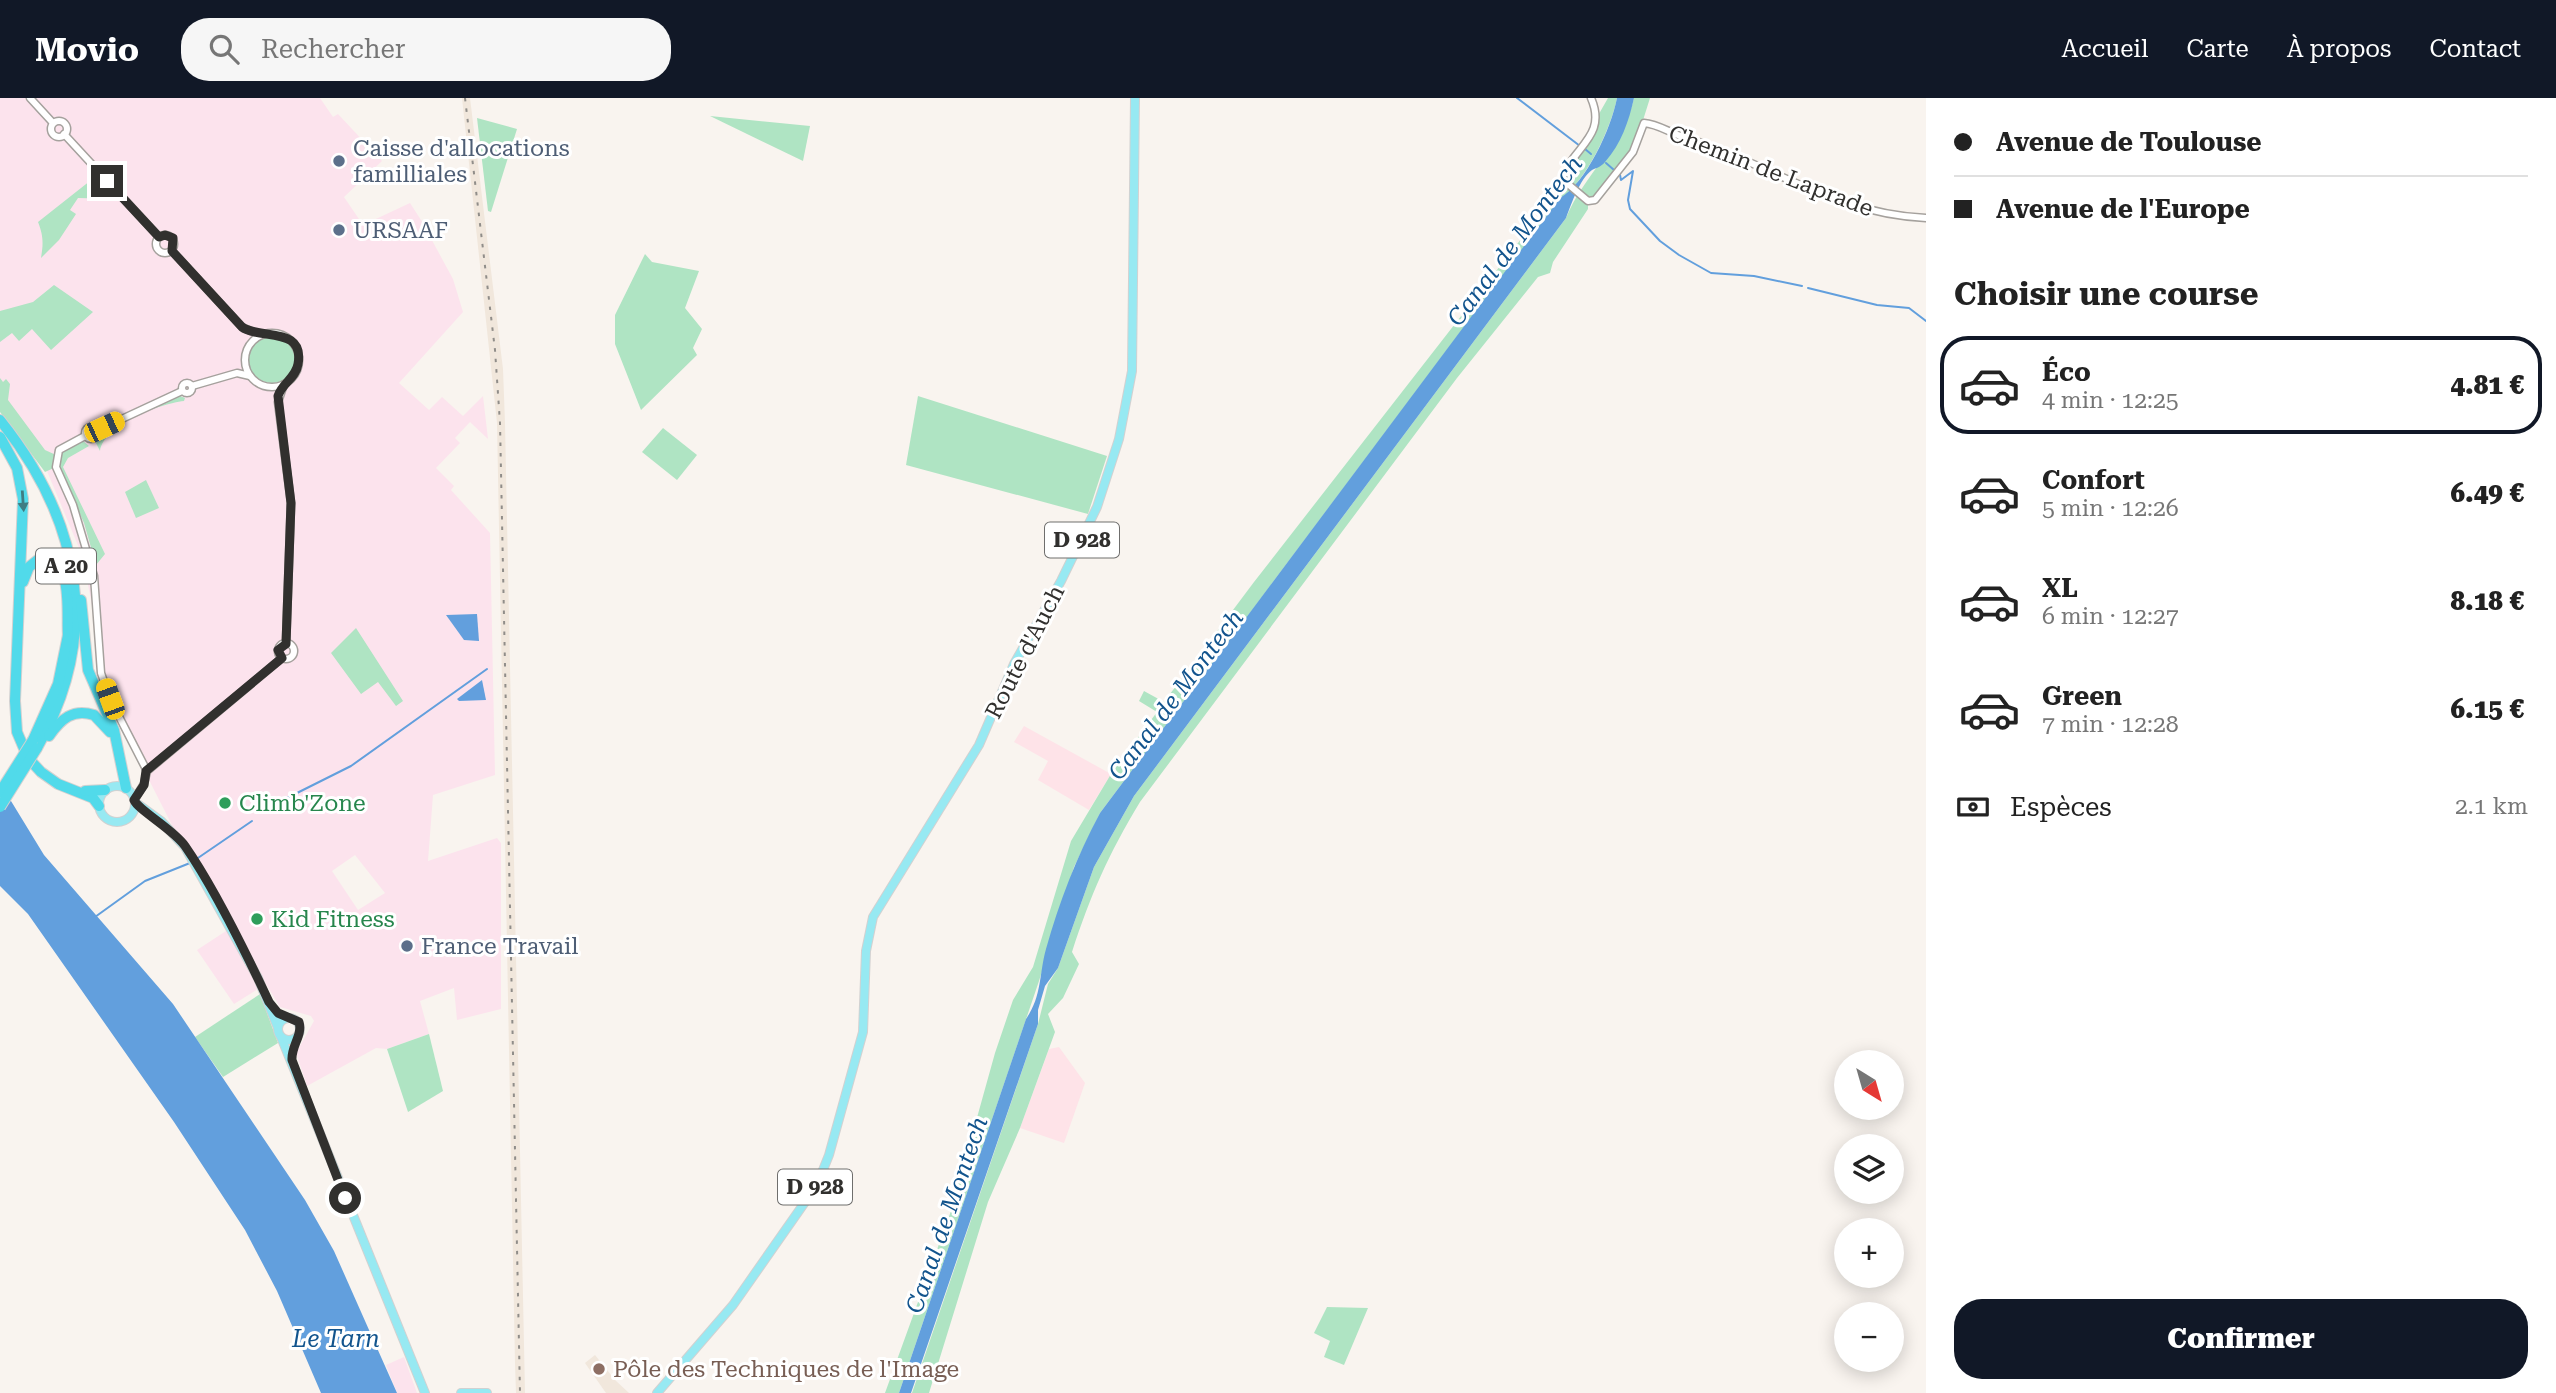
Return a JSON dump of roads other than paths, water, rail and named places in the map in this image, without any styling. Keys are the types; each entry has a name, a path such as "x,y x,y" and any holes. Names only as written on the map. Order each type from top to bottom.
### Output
{"highway":[{"name":"A 20","path":"0,421 40,476 66,538 75,594 72,653 60,702 37,746 0,792"},
{"name":"A 20","path":"0,431 32,474 53,519 66,566 68,636 58,684 37,746"},
{"path":"0,437 16,468 23,499 15,701 19,739 28,758 41,772 58,784 93,798 99,806"},
{"path":"66,538 76,563 88,670 114,730 127,790"},
{"path":"0,807 14,786 37,746 67,716 85,712 94,715 107,726 113,741 118,777 108,789 88,792 50,775 30,756 22,738 18,704 22,584 29,566 39,559 51,560 62,571 68,636"}],"main road":[{"name":"Route d'Auch","path":"657,1393 733,1305 817,1185 829,1155 863,1032 868,934 873,917 893,879 984,736 1014,664 1083,539 1108,474 1132,371 1135,98"},
{"path":"167,827 142,816 111,821 104,816 99,806 108,789 127,790 134,801 167,827 193,860 269,1002 423,1393"},
{"path":"130,816 134,801"},
{"path":"269,1002 278,1013 300,1025 292,1060"},
{"path":"279,1032 282,1020 288,1017"},
{"path":"279,1032 287,1040 297,1037"},
{"path":"461,1393 487,1393"}],"street":[{"path":"30,98 53,123 53,134 64,134"},
{"name":"Chemin de Laprade","path":"1591,98 1597,119 1582,149 1565,170 1562,179 1588,201 1595,200 1633,152 1644,123 1717,146 1792,184 1878,214 1926,218"},
{"path":"53,123 64,123 64,134 159,237"},
{"path":"172,251 167,254 158,251 156,242 159,237 165,235 173,238 172,251 242,327 250,344"},
{"path":"242,327 260,335 277,333 295,346 298,366 293,377 284,384 269,386"},
{"path":"230,374 245,359 250,344 260,335"},
{"path":"245,359 251,376"},
{"path":"146,771 103,680 94,576 73,505 55,467 59,450 85,436 88,428 96,430 182,391 189,393 192,386 230,374 251,376 269,386 278,402 291,503 286,644"},
{"path":"278,402 284,384"},
{"path":"282,658 279,648 286,644"},
{"path":"134,801 146,771 282,658 289,658 293,653 291,646 286,644"},
{"path":"127,790 141,787"}],"water":[{"path":"1617,98 1634,98 1624,132 1616,148 1603,164 1592,170 1583,180 1566,218 1134,796 1094,867 1058,968 1045,986 1038,1010 1038,1024 911,1393 899,1393 1026,1019 1035,1002 1046,949 1057,914 1076,863 1100,813 1560,198 1570,191 1588,168 1609,125"},
{"path":"477,614 479,641 464,640 446,615"},
{"path":"482,680 486,700 457,699"},
{"name":"Le Tarn","path":"0,783 44,855 173,1004 305,1200 334,1251 397,1393 321,1393 277,1291 245,1230 174,1122 28,914 0,886"}],"waterway":[{"name":"Canal de Montech","path":"1517,98 1580,146"},
{"name":"Canal de Montech","path":"1585,149 1591,154"},
{"path":"1606,163 1614,170"},
{"path":"1620,175 1621,180 1633,171 1628,200 1630,209 1660,241 1679,255 1711,273 1754,276 1802,286"},
{"path":"1808,288 1877,305 1909,308 1926,321"},
{"path":"281,801 351,766 487,669"},
{"path":"195,860 252,821"},
{"path":"95,917 145,881 190,863"}],"railway":[{"path":"465,98 495,350 500,423 520,1393"}],"place":[{"name":"Caisse d'allocations familliales","path":"339,161"},
{"name":"URSAAF","path":"339,230"},
{"name":"Climb'Zone","path":"225,803"},
{"name":"Kid Fitness","path":"257,919"},
{"name":"France Travail","path":"407,946"},
{"name":"Pôle des Techniques de l'Image","path":"599,1369"}]}
